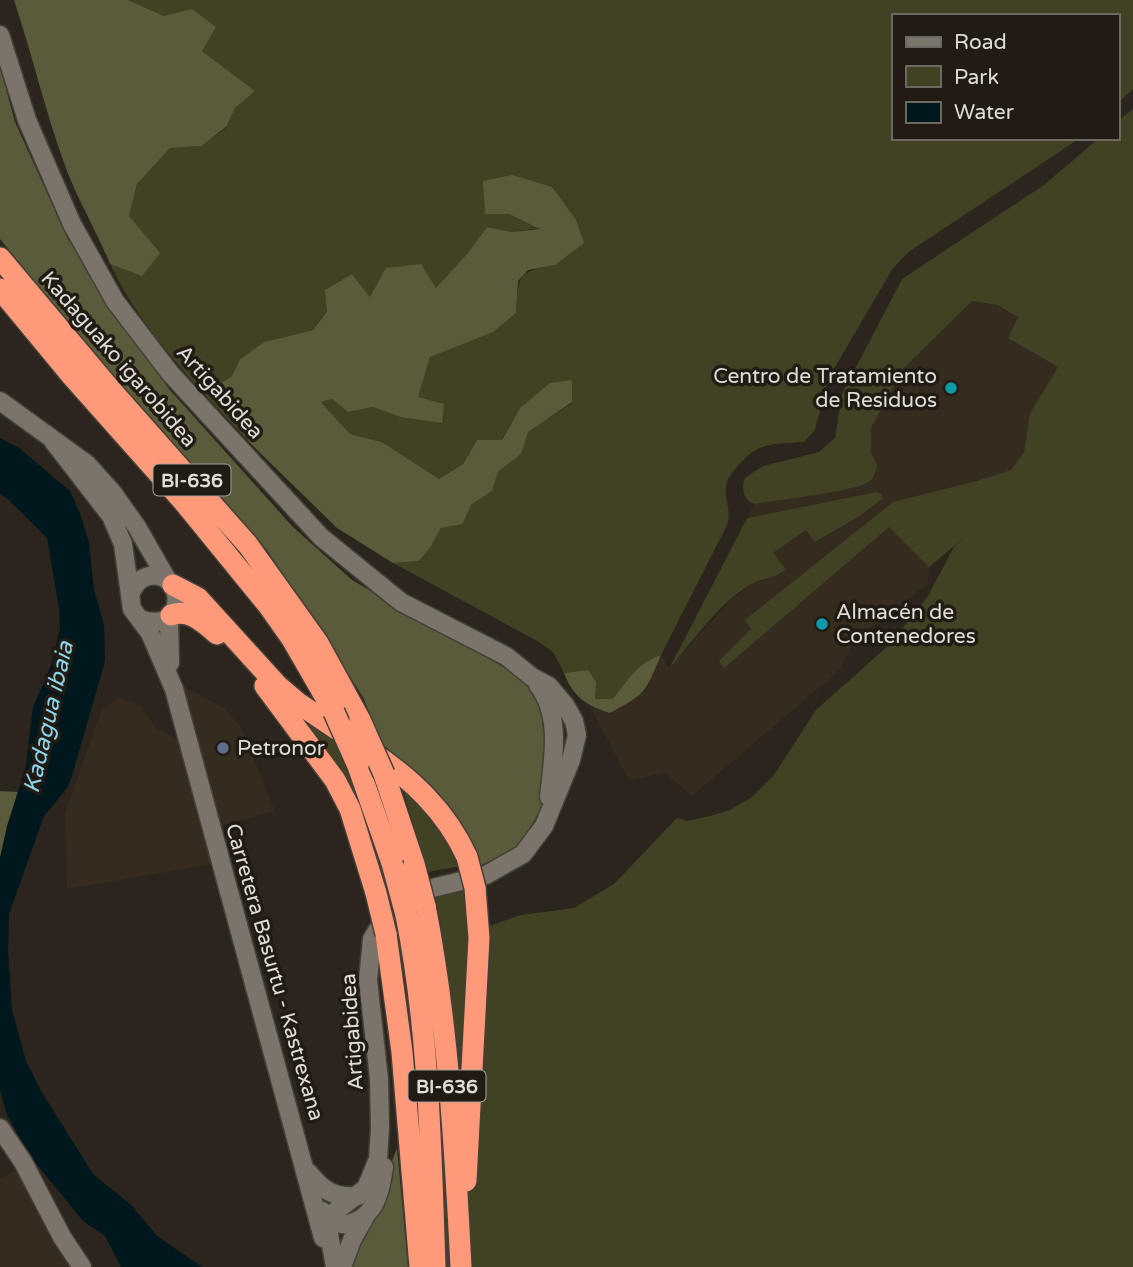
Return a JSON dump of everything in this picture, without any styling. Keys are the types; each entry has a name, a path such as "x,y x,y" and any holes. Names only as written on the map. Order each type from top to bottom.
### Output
{"highway":[{"name":"Kadaguako igarobidea","path":"0,258 111,390 248,545 318,643 360,720 384,774 414,864 414,953 426,1066 435,1267"},
{"name":"Kadaguako igarobidea","path":"0,289 72,376 184,502 268,605 292,639 334,712 358,766 392,863 436,962 460,1256"},
{"path":"171,583 198,598 278,686 298,703 407,777 443,815 467,857 475,888 479,938 460,1256"},
{"path":"170,616 178,612 194,616 226,642 258,677 308,741 335,780 350,809 386,934 402,1052 420,1267"}],"street":[{"name":"Artigabidea","path":"0,35 27,120 72,224 115,301 170,373 331,545 401,602 506,656 532,677 549,686 574,720 576,739"},
{"path":"0,401 87,464 137,527 171,583 177,598 170,616 169,658 174,689"},
{"path":"53,441 111,516 123,544 132,609 141,619 163,659 174,689"},
{"path":"130,594 143,577 157,575 171,583"},
{"path":"141,619 157,622 170,616"},
{"path":"532,677 546,695 553,719 551,780 544,825"},
{"name":"Carretera Basurtu - Kastrexana","path":"174,689 333,1267"},
{"path":"544,825 571,760 576,739 553,719"},
{"name":"Artigabidea","path":"380,1128 379,1079 368,980 372,939 390,910 412,893 486,874 523,853 544,825"},
{"path":"0,1128 23,1162 62,1237 82,1267"},
{"path":"333,1267 327,1228 329,1220 332,1214 358,1196 372,1177 378,1159 380,1128"},
{"path":"342,1267 352,1240 374,1203 381,1183 385,1155 380,1128"},
{"path":"305,1169 324,1190 347,1197 358,1196"},
{"path":"305,1169 322,1212 329,1220 344,1226 365,1217"}],"shaded area":[{"path":"972,301 997,305 1018,317 1008,338 1058,367 1030,413 1024,452 1011,470 977,481 889,526 929,567 928,584 855,640 840,670 692,796 665,773 629,780 590,707 610,713 646,690 661,655 669,668 730,601 752,583 780,575 785,569 773,553 806,529 816,542 881,500 875,492 747,518 754,504 848,489 875,460 871,452 871,428 903,369"},
{"name":"Petronor","path":"179,684 224,708 241,727 275,811 219,826"},
{"path":"118,697 141,707 156,728 177,739 214,864 67,889 65,813 101,712"},
{"path":"19,1168 88,1267 0,1267 0,1179"}],"green space":[{"path":"14,0 128,0 164,16 192,9 216,27 202,51 255,91 235,108 227,126 202,146 170,148 137,184 129,216 160,253 142,276 110,264 77,194 53,129"},
{"path":"128,0 1133,0 1133,89 1119,102 1119,14 892,14 892,140 1077,140 910,251 893,268 828,379 815,430 804,442 774,444 758,449 734,470 727,484 727,525 661,655 640,667 614,699 595,699 588,670 564,673 553,652 539,642 393,563 419,561 441,528 463,524 471,505 492,491 498,472 521,454 527,432 572,403 520,408 501,441 477,440 463,464 439,479 382,442 350,434 321,402 332,399 348,412 373,407 400,417 417,397 430,357 516,313 522,277 533,270 555,265 552,187 485,213 509,214 541,228 511,232 487,227 436,289 370,297 352,274 313,330 264,342 240,359 232,376 211,389 234,412 249,442 172,358 138,313 110,264 141,275 129,216 137,184 170,148 202,146 227,127 235,108 254,91 202,51 164,16"},
{"path":"0,67 15,122 67,237 103,296 169,389 293,527 352,580 512,672 540,695 548,726 541,809 516,847 481,865 475,849 432,786 381,743 363,697 267,550 122,389 0,239"},
{"path":"1133,109 1133,1267 407,1267 413,1256 431,1154 413,916 441,926 435,895 468,888 474,931 521,915 574,908 614,884 677,818 687,821 730,810 752,797 774,775 816,710 888,646 928,596 954,547 966,536 929,567 889,527 724,668 719,661 751,629 745,620 893,502 1011,470 1024,452 1030,413 1058,367 1008,338 1018,317 997,305 972,301 903,369 871,428 871,452 877,465 871,480 834,492 754,504 744,493 745,478 763,466 819,452 835,438 842,394 902,279 1044,185 1097,140 1119,140 1119,120"},
{"path":"512,175 552,187 576,220 584,243 555,265 528,270 518,281 516,313 493,332 430,357 418,397 444,404 442,423 400,417 373,407 348,412 332,399 321,402 350,434 382,442 439,479 463,464 477,440 502,440 520,408 550,383 572,380 572,402 528,432 521,454 498,472 492,491 471,505 463,524 441,528 419,561 393,563 337,528 249,442 240,418 231,406 211,389 232,376 240,359 264,342 313,330 327,311 325,290 352,274 370,297 386,268 421,264 436,288 487,227 511,232 540,229 509,214 485,214 483,181"},
{"path":"876,492 881,494 882,499 860,516 815,542 806,530 773,553 786,569 739,592 707,623 669,669 747,518"},
{"path":"661,655 643,691 610,713 594,707 576,694 564,673 588,670 596,682 595,699 613,699 639,667"},
{"path":"278,693 335,740 375,843 389,894 382,897 375,870"},
{"path":"399,777 434,811 461,866 428,872"},
{"path":"0,791 18,792 0,858"},
{"path":"397,1148 408,1267 351,1267"}],"water":[{"name":"Kadagua ibaia","path":"0,438 19,448 70,491 89,543 94,590 104,625 105,661 72,776 67,788 44,816 9,914 8,952 12,1010 26,1061 41,1091 93,1174 131,1205 157,1236 202,1267 121,1267 105,1236 83,1221 26,1151 7,1114 0,1090 0,858 26,766 33,707 51,666 60,629 47,538 0,494"}],"place":[{"name":"Centro de Tratamiento de Residuos","path":"951,388"},
{"name":"Almacén de Contenedores","path":"822,624"},
{"name":"Petronor","path":"223,748"}]}
